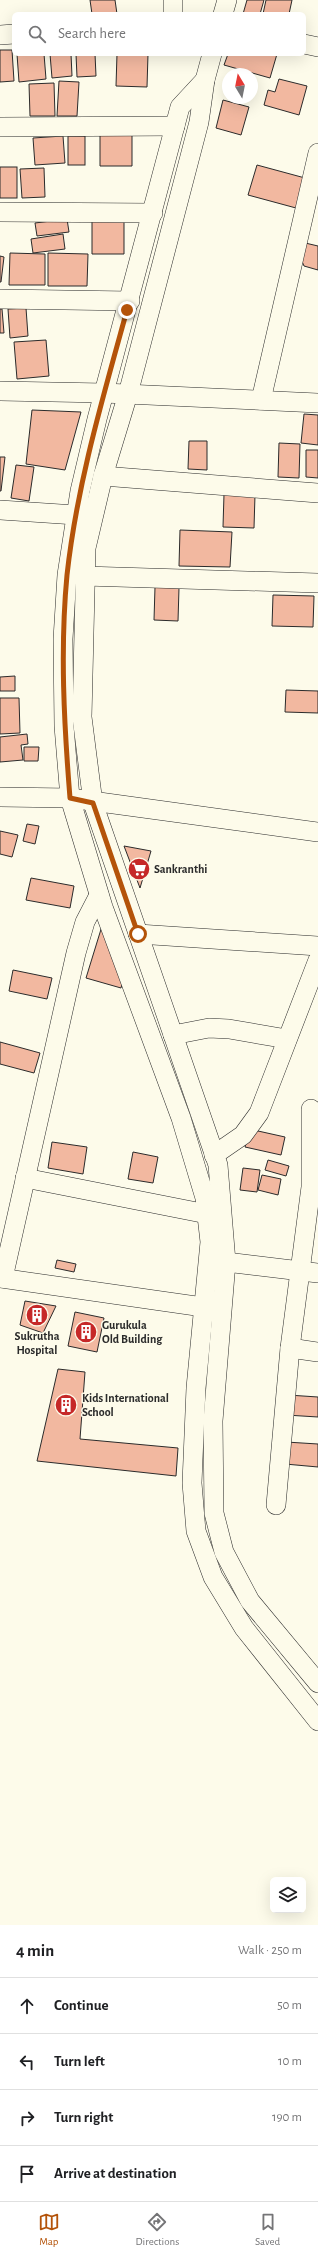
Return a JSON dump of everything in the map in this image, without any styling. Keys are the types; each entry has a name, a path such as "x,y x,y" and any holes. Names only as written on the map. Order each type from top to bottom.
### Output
{"street":[{"path":"172,12 173,0"},
{"path":"223,12 227,0"},
{"path":"0,35 12,34"},
{"path":"306,44 318,47"},
{"path":"211,56 205,80 198,122 128,394 103,476 86,548 84,576 82,717 93,803 218,1165 226,1262 196,1388 192,1483 196,1531 212,1576 244,1628 318,1721"},
{"path":"205,80 180,107 130,301 104,392 80,491 67,575 63,639 64,726 70,798 99,895 194,1156 205,1198 210,1242 214,1308 214,1513 224,1552 250,1601 318,1683"},
{"path":"0,127 175,126"},
{"path":"261,400 318,153"},
{"path":"0,212 153,213"},
{"path":"0,299 130,301"},
{"path":"0,391 104,392 318,403"},
{"path":"103,476 318,493"},
{"path":"0,510 76,516"},
{"path":"84,576 318,583"},
{"path":"0,797 70,798 93,803 318,832"},
{"path":"99,895 85,922 76,953 2,1278 214,1308"},
{"path":"138,934 318,946"},
{"path":"214,1155 243,1136 259,1113 318,960"},
{"path":"173,1035 209,1028 228,1029 287,1039"},
{"path":"276,1505 290,1348 309,1272 315,1188 311,1109"},
{"path":"25,1178 207,1214"},
{"path":"226,1262 309,1272"},
{"path":"290,1348 318,1352"}],"building":[{"path":"90,0 115,0 117,12 92,12"},
{"path":"247,0 264,0 261,12 244,12"},
{"path":"266,0 292,0 289,12 263,12"},
{"path":"0,50 12,50 14,81 0,82"},
{"path":"17,56 44,56 46,79 19,82"},
{"path":"50,56 71,56 72,76 52,78"},
{"path":"76,56 95,56 96,76 77,77"},
{"path":"117,56 148,56 147,87 116,86"},
{"path":"227,56 276,56 270,78 258,75 258,68 235,68 224,65"},
{"path":"279,79 307,86 299,115 264,105 268,90 275,92"},
{"path":"59,81 79,82 77,116 57,116"},
{"path":"54,83 55,116 30,116 29,84"},
{"path":"222,104 238,104 249,107 241,135 216,128"},
{"path":"100,133 132,134 132,166 100,166"},
{"path":"63,136 65,163 35,165 33,138"},
{"path":"68,136 85,136 85,165 68,165"},
{"path":"257,165 305,178 296,208 248,195"},
{"path":"0,167 17,167 17,198 0,198"},
{"path":"44,168 45,197 22,198 20,169"},
{"path":"67,219 69,232 37,236 35,223"},
{"path":"92,220 124,221 124,254 92,254"},
{"path":"63,234 65,249 33,253 31,239"},
{"path":"301,242 318,246 318,270 304,266 299,254"},
{"path":"10,253 45,254 45,285 9,285"},
{"path":"48,253 88,254 87,286 48,286"},
{"path":"0,256 4,257 1,282 0,282"},
{"path":"26,308 28,336 10,338 8,309"},
{"path":"0,309 2,309 4,333 0,333"},
{"path":"46,340 49,376 17,379 14,342"},
{"path":"32,410 81,412 65,470 26,464"},
{"path":"304,414 318,415 318,445 301,443"},
{"path":"189,441 207,441 207,470 188,469"},
{"path":"279,443 300,444 299,478 278,477"},
{"path":"306,450 318,450 318,478 306,477"},
{"path":"0,457 5,457 1,491 0,491"},
{"path":"16,465 34,467 29,501 11,498"},
{"path":"224,494 255,495 254,528 223,527"},
{"path":"180,530 232,532 230,567 179,566"},
{"path":"155,587 179,588 178,621 154,620"},
{"path":"273,595 314,596 313,627 272,626"},
{"path":"15,676 15,691 0,691 0,677"},
{"path":"286,690 318,691 318,713 285,712"},
{"path":"0,698 19,698 20,733 0,734"},
{"path":"27,734 28,744 21,745 23,760 0,762 0,737"},
{"path":"24,747 39,747 38,761 24,761"},
{"path":"27,824 39,826 35,844 23,841"},
{"path":"0,831 18,835 12,857 0,854"},
{"name":"Sankranthi","path":"124,846 151,851 140,888"},
{"path":"31,878 74,886 70,908 26,900"},
{"path":"102,926 124,977 121,988 86,978"},
{"path":"13,970 52,978 47,999 9,991"},
{"path":"0,1042 40,1053 34,1073 0,1064"},
{"path":"249,1129 285,1137 281,1155 245,1147"},
{"path":"52,1142 87,1147 83,1174 48,1168"},
{"path":"133,1152 158,1157 153,1183 128,1179"},
{"path":"268,1160 289,1166 286,1176 265,1170"},
{"path":"243,1168 260,1170 257,1192 240,1190"},
{"path":"262,1175 281,1179 278,1195 258,1190"},
{"path":"57,1260 76,1264 74,1272 55,1268"},
{"name":"Sukrutha Hospital","path":"25,1301 56,1306 43,1333 20,1325"},
{"name":"Gurukula Old Building","path":"75,1312 104,1318 97,1352 68,1346"},
{"name":"Kids International School","path":"58,1369 85,1372 80,1439 178,1448 176,1476 37,1461"},
{"path":"288,1395 318,1397 318,1417 286,1415"},
{"path":"286,1442 318,1444 318,1467 285,1464"}],"place":[{"name":"Sankranthi","path":"139,869"},
{"name":"Sukrutha Hospital","path":"37,1315"},
{"name":"Gurukula Old Building","path":"86,1332"},
{"name":"Kids International School","path":"66,1405"}],"route":[{"path":"127,310 104,392 80,491 67,575 63,639 64,726 70,798 93,803 138,934"}]}
